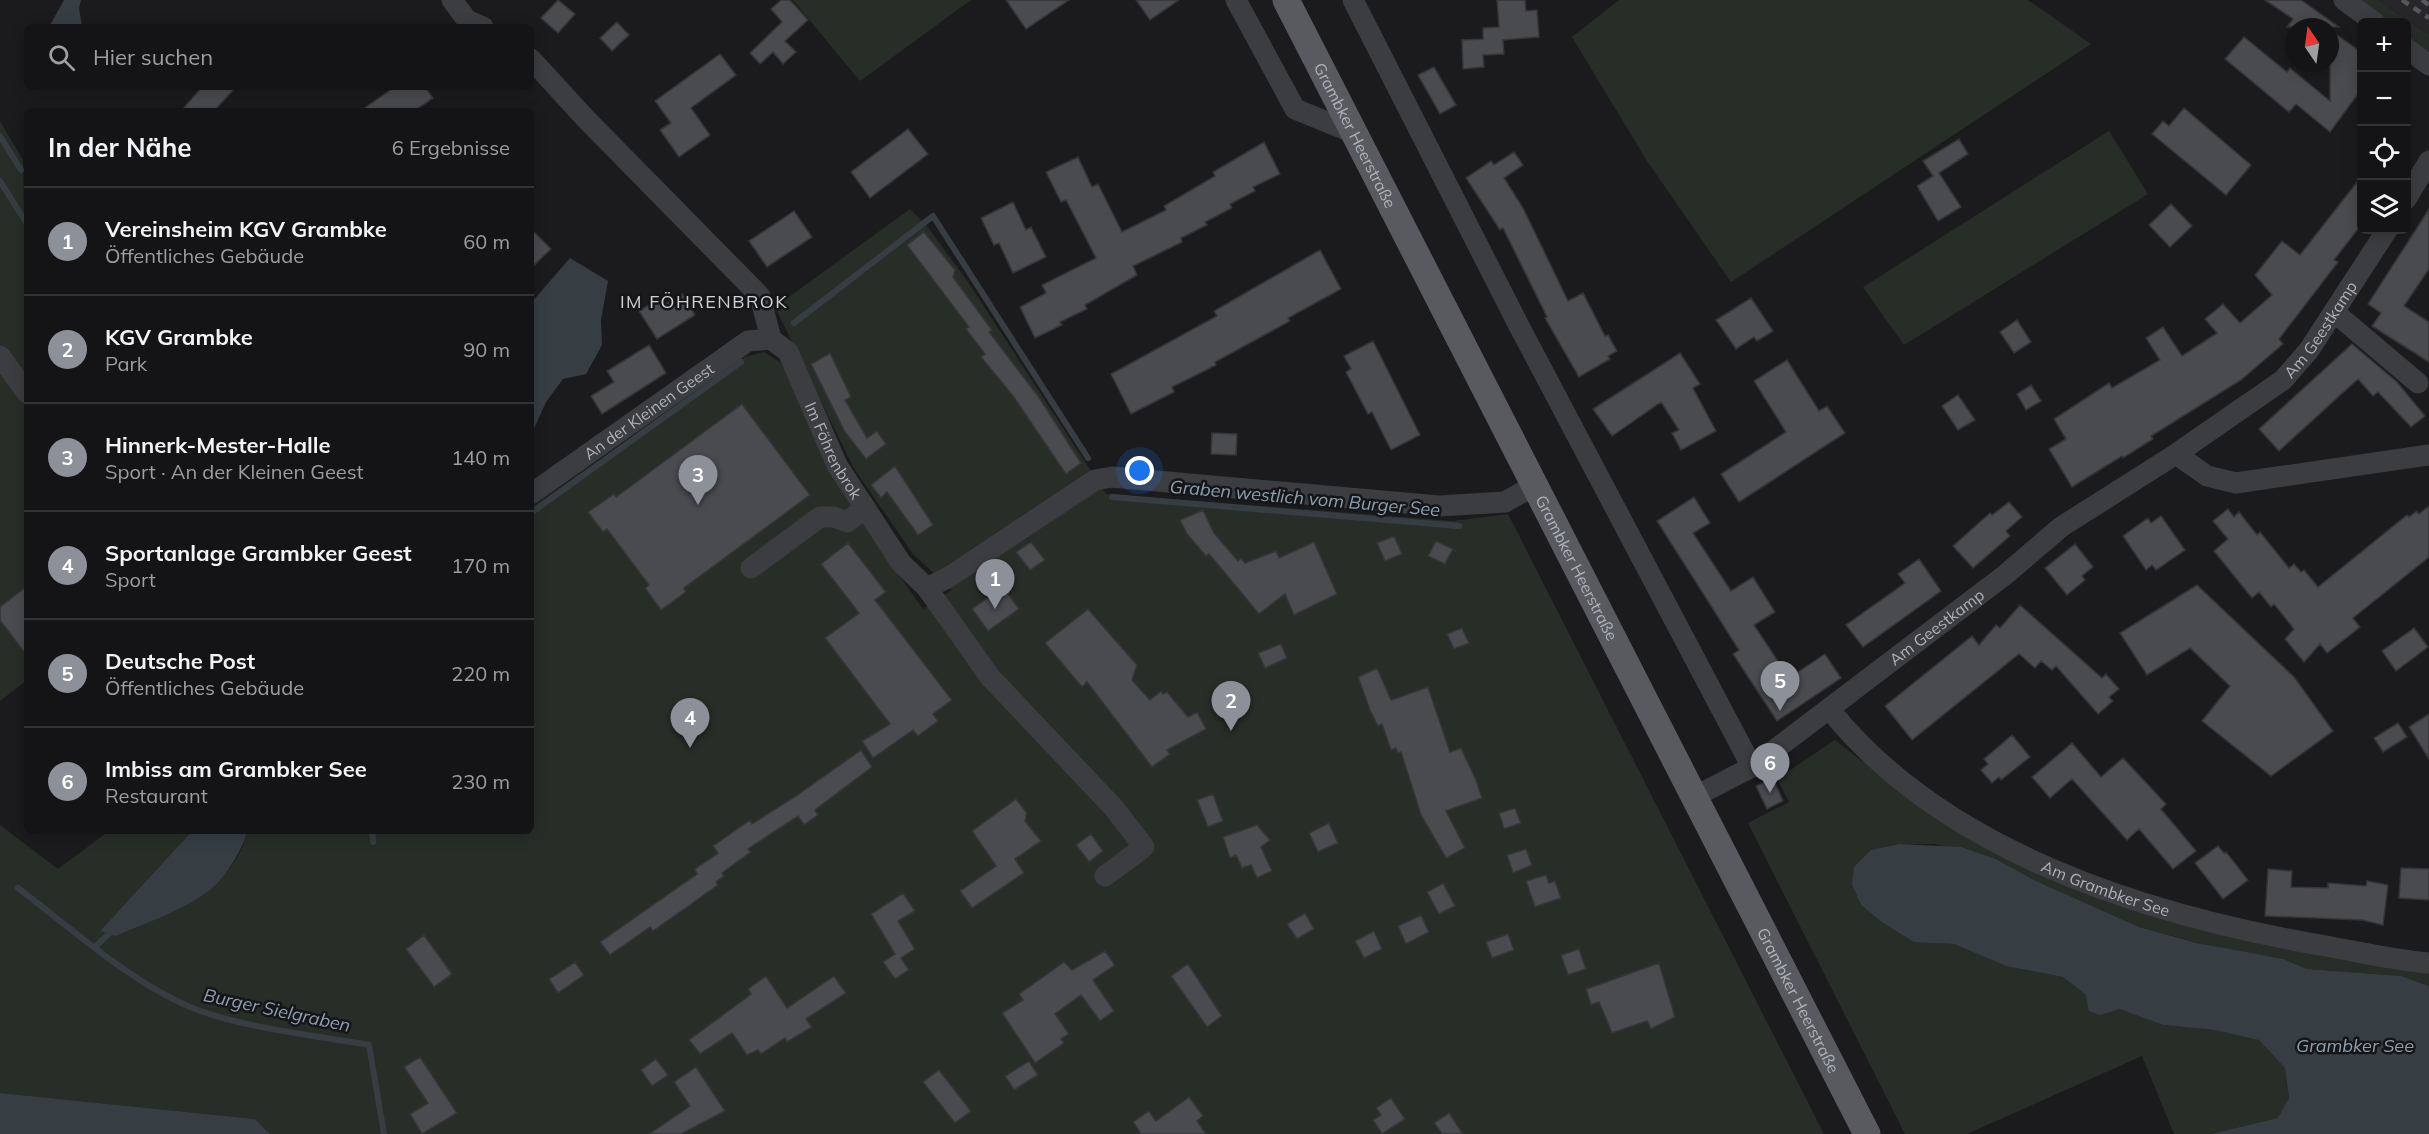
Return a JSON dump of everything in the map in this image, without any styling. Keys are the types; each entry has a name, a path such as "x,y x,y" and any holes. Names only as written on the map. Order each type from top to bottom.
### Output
{"main road":[{"name":"Grambker Heerstraße","path":"1286,0 1867,1134"}],"street":[{"path":"452,0 467,20 476,24"},
{"path":"1236,0 1294,109 1354,133"},
{"path":"1353,0 1518,324 1752,767"},
{"path":"2344,0 2369,18"},
{"path":"2411,52 2429,65"},
{"path":"534,62 585,118 760,296 771,339"},
{"path":"2411,192 2429,161"},
{"name":"Am Geestkamp","path":"1694,796 1752,767 2005,575 2061,527 2176,454 2283,380 2309,350 2384,234"},
{"path":"2334,312 2418,383"},
{"name":"An der Kleinen Geest","path":"534,492 748,341 771,339"},
{"name":"Im Föhrenbrok","path":"771,339 788,352 837,465 901,563 927,588 990,677 1114,808 1144,847 1105,876"},
{"path":"0,356 24,389"},
{"path":"2176,454 2207,476 2236,483 2429,455"},
{"path":"927,588 949,577 1095,480 1112,477 1439,506 1505,502 1535,485"},
{"path":"751,568 820,517 847,522 865,508"},
{"name":"Am Grambker See","path":"1830,710 1850,734 1917,792 1957,821 1990,840 2062,874 2250,933 2429,963"}],"shaded area":[{"path":"793,0 971,0 860,81"},
{"path":"1619,0 2028,0 2091,44 1731,282 1647,161 1572,37"},
{"path":"2358,0 2378,0 2404,18 2383,18"},
{"path":"2378,0 2429,0 2429,35 2411,22 2411,18 2405,18"},
{"path":"2411,23 2429,35 2429,52 2411,40"},
{"path":"0,121 23,160 24,682 0,701"},
{"path":"2109,131 2148,194 1904,345 1863,287"},
{"path":"910,209 927,226 968,282 1106,494 1453,521 1508,514 1824,1134 270,1134 255,1119 0,1093 0,825 58,869 105,834 189,834 100,931 116,936 176,909 196,898 214,884 229,869 240,851 246,834 534,834 534,506 745,357 764,352 781,363 831,471 870,535 923,609 952,590 913,554 853,467 775,307"},
{"path":"1835,740 1912,800 2040,872 2429,973 2429,986 2401,976 2307,969 2283,959 2221,949 2139,927 2034,880 1996,859 1935,844 1899,844 1871,850 1852,885 1861,905 1883,923 1914,941 1954,944 2006,966 2063,977 2086,995 2163,1025 2215,1030 2259,1039 2285,1068 2289,1098 2279,1118 2211,1134 2174,1134 2142,1056 1967,1134 1905,1134 1748,823 1789,802 1777,779"}],"water":[{"path":"64,0 81,0 79,8 82,24 51,24"},
{"path":"570,258 608,281 601,320 602,345 586,374 563,379 546,402 534,429 534,300"},
{"path":"189,834 246,834 228,870 202,896 116,936 100,931"},
{"name":"Grambker See","path":"1899,844 1961,847 1996,859 2034,880 2139,927 2197,943 2283,959 2307,969 2401,976 2429,986 2429,1134 2211,1134 2278,1118 2289,1098 2285,1068 2259,1040 2215,1030 2163,1025 2120,1009 2100,1015 2089,1011 2086,995 2063,977 2006,966 1954,944 1914,942 1883,923 1861,905 1852,885 1854,867 1871,850"},
{"path":"0,1093 255,1119 270,1134 0,1134"}],"building":[{"path":"558,0 575,14 558,33 541,18"},
{"path":"781,0 790,0 808,20 785,41 796,52 783,64 773,52 760,64 750,53 782,22 771,9"},
{"path":"1006,0 1069,0 1026,29"},
{"path":"1136,0 1179,0 1150,20"},
{"path":"1497,0 1525,0 1526,11 1537,10 1539,37 1503,40 1504,54 1483,55 1484,67 1463,69 1462,40 1483,39 1483,28 1499,27"},
{"path":"2265,0 2301,0 2326,18 2292,18"},
{"path":"617,22 629,35 612,51 600,38"},
{"path":"2339,36 2357,49 2357,95 2330,132 2296,104 2289,112 2225,59 2244,37 2285,72 2295,72 2330,101 2330,72 2339,72"},
{"path":"720,54 736,75 691,108 710,135 679,157 660,130 671,123 655,101"},
{"path":"1434,67 1456,105 1440,114 1418,75"},
{"path":"199,90 233,90 217,108 184,108"},
{"path":"391,90 427,90 433,98 418,108 364,108"},
{"path":"2184,108 2251,165 2226,195 2152,134 2163,121 2169,126"},
{"path":"908,129 928,154 870,198 851,172"},
{"path":"1959,139 1968,154 1939,173 1961,207 1938,221 1917,186 1933,176 1923,161"},
{"path":"1264,142 1280,174 1253,187 1255,191 1230,204 1232,208 1205,222 1207,225 1181,238 1182,242 1133,266 1137,275 1085,305 1087,309 1060,322 1062,325 1035,338 1020,307 1046,293 1042,285 1096,258 1066,200 1061,202 1046,172 1078,157 1092,187 1098,184 1122,232 1166,210 1164,206 1215,176 1213,172"},
{"path":"1514,152 1523,165 1504,178 1523,208 1568,301 1583,293 1605,336 1608,335 1617,351 1608,356 1610,359 1579,377 1545,318 1547,317 1503,228 1500,230 1466,178 1491,161 1494,165"},
{"path":"2357,182 2357,230 2334,260 2338,262 2279,339 2283,344 2241,380 2151,436 2153,439 2123,458 2122,456 2072,487 2049,449 2066,439 2054,419 2109,383 2112,388 2160,360 2146,338 2163,327 2182,356 2217,333 2205,319 2223,304 2240,323 2272,295 2255,275 2282,241 2300,255"},
{"path":"1013,202 1026,230 1031,227 1046,257 1013,273 999,243 994,245 981,218"},
{"path":"2171,204 2192,226 2170,247 2149,225"},
{"path":"2429,209 2429,269 2404,306 2429,322 2429,362 2372,326 2381,313 2368,304"},
{"path":"794,211 812,237 767,267 749,241"},
{"path":"534,232 551,249 534,265"},
{"path":"924,232 955,270 953,277 992,330 989,332 1038,396 1081,463 1066,474 1013,396 981,357 985,354 966,329 969,327 907,245"},
{"path":"1320,250 1341,289 1288,318 1290,321 1215,362 1216,365 1172,387 1174,392 1131,414 1111,374 1217,316 1214,311"},
{"path":"682,294 695,315 657,339 639,311 657,300 662,307"},
{"path":"1751,298 1773,331 1757,341 1754,337 1736,349 1716,320"},
{"path":"2017,320 2031,342 2014,353 2000,332"},
{"path":"1373,341 1420,435 1391,450 1372,412 1368,414 1346,372 1351,369 1344,356"},
{"path":"2352,344 2397,382 2425,416 2411,427 2378,392 2373,396 2358,379 2279,451 2259,429"},
{"path":"649,345 666,373 602,414 591,396 614,382 607,371"},
{"path":"830,353 851,397 845,400 867,438 877,431 886,444 866,459 845,432 811,364"},
{"path":"1680,353 1700,384 1693,388 1716,431 1681,450 1672,433 1679,430 1661,402 1612,436 1593,409"},
{"path":"1787,360 1819,411 1827,406 1845,433 1739,502 1721,474 1786,432 1754,381"},
{"path":"2031,385 2041,401 2026,410 2017,394"},
{"path":"1958,395 1975,420 1958,430 1942,406"},
{"path":"742,404 810,495 684,588 686,592 661,610 645,588 649,585 607,529 603,532 588,512 614,494 616,497"},
{"path":"1212,433 1237,434 1236,455 1211,454"},
{"path":"895,466 933,525 918,535 887,492 881,498 871,485"},
{"path":"1694,497 1710,523 1693,533 1731,591 1753,577 1775,612 1754,625 1789,678 1825,654 1841,678 1777,721 1733,654 1739,650 1657,521"},
{"path":"2009,502 2022,517 2006,531 2010,536 1973,568 1953,546 1990,513 1992,515"},
{"path":"2429,506 2429,557 2353,618 2360,627 2327,653 2320,644 2304,662 2285,639 2294,629 2274,604 2271,607 2259,592 2252,598 2214,551 2228,539 2213,521 2228,509 2234,517 2239,512 2257,535 2260,532 2289,568 2294,564 2301,572 2304,570 2318,587 2407,515 2409,517 2417,511 2419,514"},
{"path":"1203,510 1214,533 1238,561 1241,558 1245,563 1276,551 1279,558 1314,542 1337,594 1294,615 1285,594 1259,614 1209,554 1206,556 1187,534 1180,520"},
{"path":"2161,516 2185,550 2156,570 2152,565 2146,570 2123,536 2148,518 2151,523"},
{"path":"1394,536 1402,554 1385,561 1377,543"},
{"path":"1436,541 1453,549 1445,564 1428,556"},
{"path":"1031,542 1045,560 1030,570 1016,552"},
{"path":"848,543 886,592 875,600 952,700 933,714 938,721 918,736 913,730 873,758 862,741 890,724 825,638 859,613 821,564"},
{"path":"2075,544 2093,567 2082,576 2085,580 2067,595 2045,568"},
{"path":"1919,559 1941,591 1863,647 1846,625 1905,583 1898,574"},
{"path":"2197,585 2294,677 2333,731 2271,776 2202,721 2230,686 2190,648 2147,675 2120,633"},
{"path":"1003,587 1019,609 988,631 972,609"},
{"path":"24,588 24,652 0,620 0,607"},
{"path":"2020,605 2102,678 2106,674 2119,689 2109,697 2113,701 2098,714 2056,666 2052,670 2041,661 2035,668 2019,654 1912,740 1885,706 1972,636 1979,645 1996,625 2000,628"},
{"path":"1088,609 1137,665 1132,680 1150,700 1161,691 1163,694 1167,692 1188,717 1197,712 1206,729 1167,750 1170,754 1152,767 1087,682 1082,687 1045,643"},
{"path":"1462,628 1469,643 1454,649 1447,634"},
{"path":"2414,628 2428,647 2396,671 2382,651"},
{"path":"1281,644 1287,658 1265,668 1258,653"},
{"path":"1377,668 1391,700 1428,687 1450,752 1461,748 1476,780 1482,798 1446,811 1465,848 1446,858 1421,815 1401,752 1398,753 1396,748 1391,750 1382,724 1378,726 1370,710 1358,677"},
{"path":"2429,714 2429,759 2409,727"},
{"path":"2398,723 2407,737 2383,752 2374,738"},
{"path":"2012,735 2030,757 2001,780 1999,777 1992,783 1981,770 1988,764 1984,759"},
{"path":"2072,743 2101,777 2123,758 2166,804 2161,809 2196,851 2173,869 2139,829 2127,840 2072,779 2050,798 2032,777"},
{"path":"861,750 872,767 815,810 818,815 804,825 798,816 748,849 751,852 722,873 724,876 716,882 718,885 653,931 650,927 610,955 600,942 697,874 695,869 718,853 713,846 750,820 752,824 796,796"},
{"path":"1773,778 1783,801 1767,809 1756,786"},
{"path":"1213,794 1223,821 1208,827 1197,800"},
{"path":"1016,799 1027,813 1025,821 1041,841 1015,859 1024,873 972,908 960,891 996,866 972,831"},
{"path":"1515,808 1521,823 1504,829 1499,813"},
{"path":"1329,823 1338,843 1318,852 1309,833"},
{"path":"1257,825 1270,840 1261,847 1272,871 1257,878 1251,865 1242,868 1236,855 1230,858 1223,837"},
{"path":"1091,834 1103,851 1089,862 1076,845"},
{"path":"2218,846 2224,853 2226,852 2248,880 2223,899 2195,863"},
{"path":"1526,849 1532,865 1513,873 1507,855"},
{"path":"2401,868 2429,869 2429,900 2399,898"},
{"path":"2268,869 2292,871 2291,887 2328,888 2328,883 2366,886 2367,881 2388,885 2383,925 2362,920 2265,916"},
{"path":"1546,875 1549,883 1555,881 1561,898 1535,907 1526,881"},
{"path":"1443,883 1455,906 1439,914 1427,892"},
{"path":"903,893 915,911 898,921 915,949 901,958 909,970 895,979 883,962 895,954 871,914"},
{"path":"1305,913 1314,929 1297,939 1287,924"},
{"path":"1421,915 1429,932 1406,944 1398,926"},
{"path":"1374,931 1382,949 1364,958 1355,941"},
{"path":"1508,934 1514,950 1492,958 1486,942"},
{"path":"424,935 452,974 434,987 406,949"},
{"path":"1579,949 1586,969 1568,975 1561,955"},
{"path":"1105,951 1115,965 1093,980 1114,1011 1100,1021 1081,995 1055,1014 1069,1034 1061,1039 1064,1043 1035,1063 1002,1013 1023,1000 1019,994 1064,962 1072,970"},
{"path":"575,962 584,975 558,993 549,979"},
{"path":"1659,963 1675,1017 1651,1029 1647,1021 1612,1033 1599,1002 1591,1005 1586,989"},
{"path":"1188,964 1222,1016 1207,1027 1171,976"},
{"path":"766,976 787,1008 834,976 846,993 806,1019 812,1027 787,1042 785,1038 761,1054 758,1050 747,1055 732,1033 700,1054 689,1040 751,994 748,989"},
{"path":"420,1057 457,1113 422,1134 410,1114 428,1103 404,1067"},
{"path":"656,1059 668,1075 652,1086 641,1070"},
{"path":"1029,1061 1038,1075 1014,1090 1005,1076"},
{"path":"696,1067 725,1111 681,1134 649,1134 690,1106 674,1082"},
{"path":"939,1070 971,1111 955,1123 923,1082"},
{"path":"1189,1097 1203,1116 1197,1121 1206,1134 1138,1134 1140,1132 1133,1122 1149,1111 1156,1121"},
{"path":"1391,1098 1405,1119 1382,1134 1373,1120 1381,1115 1376,1108"},
{"path":"1449,1113 1463,1134 1442,1134 1434,1123"}],"waterway":[{"path":"0,136 21,170"},
{"path":"0,181 24,219"},
{"name":"Graben westlich vom Burger See","path":"794,323 933,216 1088,458"},
{"name":"Graben westlich vom Burger See","path":"534,511 741,362"},
{"name":"Graben westlich vom Burger See","path":"1112,497 1459,526"},
{"path":"372,834 373,842"},
{"name":"Burger Sielgraben","path":"18,888 123,968 167,996 190,1007 255,1026 369,1045 384,1134"},
{"name":"Graben westlich vom Burger See","path":"96,946 114,929"}],"railway":[{"path":"2402,0 2429,18"},
{"path":"2422,0 2429,5"}],"place":[{"name":"Hinnerk-Mester-Halle","path":"698,505"},
{"name":"Vereinsheim KGV Grambke","path":"995,609"},
{"name":"Deutsche Post","path":"1780,711"},
{"name":"KGV Grambke","path":"1231,731"},
{"name":"Sportanlage Grambker Geest","path":"690,748"},
{"name":"Imbiss am Grambker See","path":"1770,793"}],"district":[{"name":"IM FÖHRENBROK","path":"704,301"}]}
